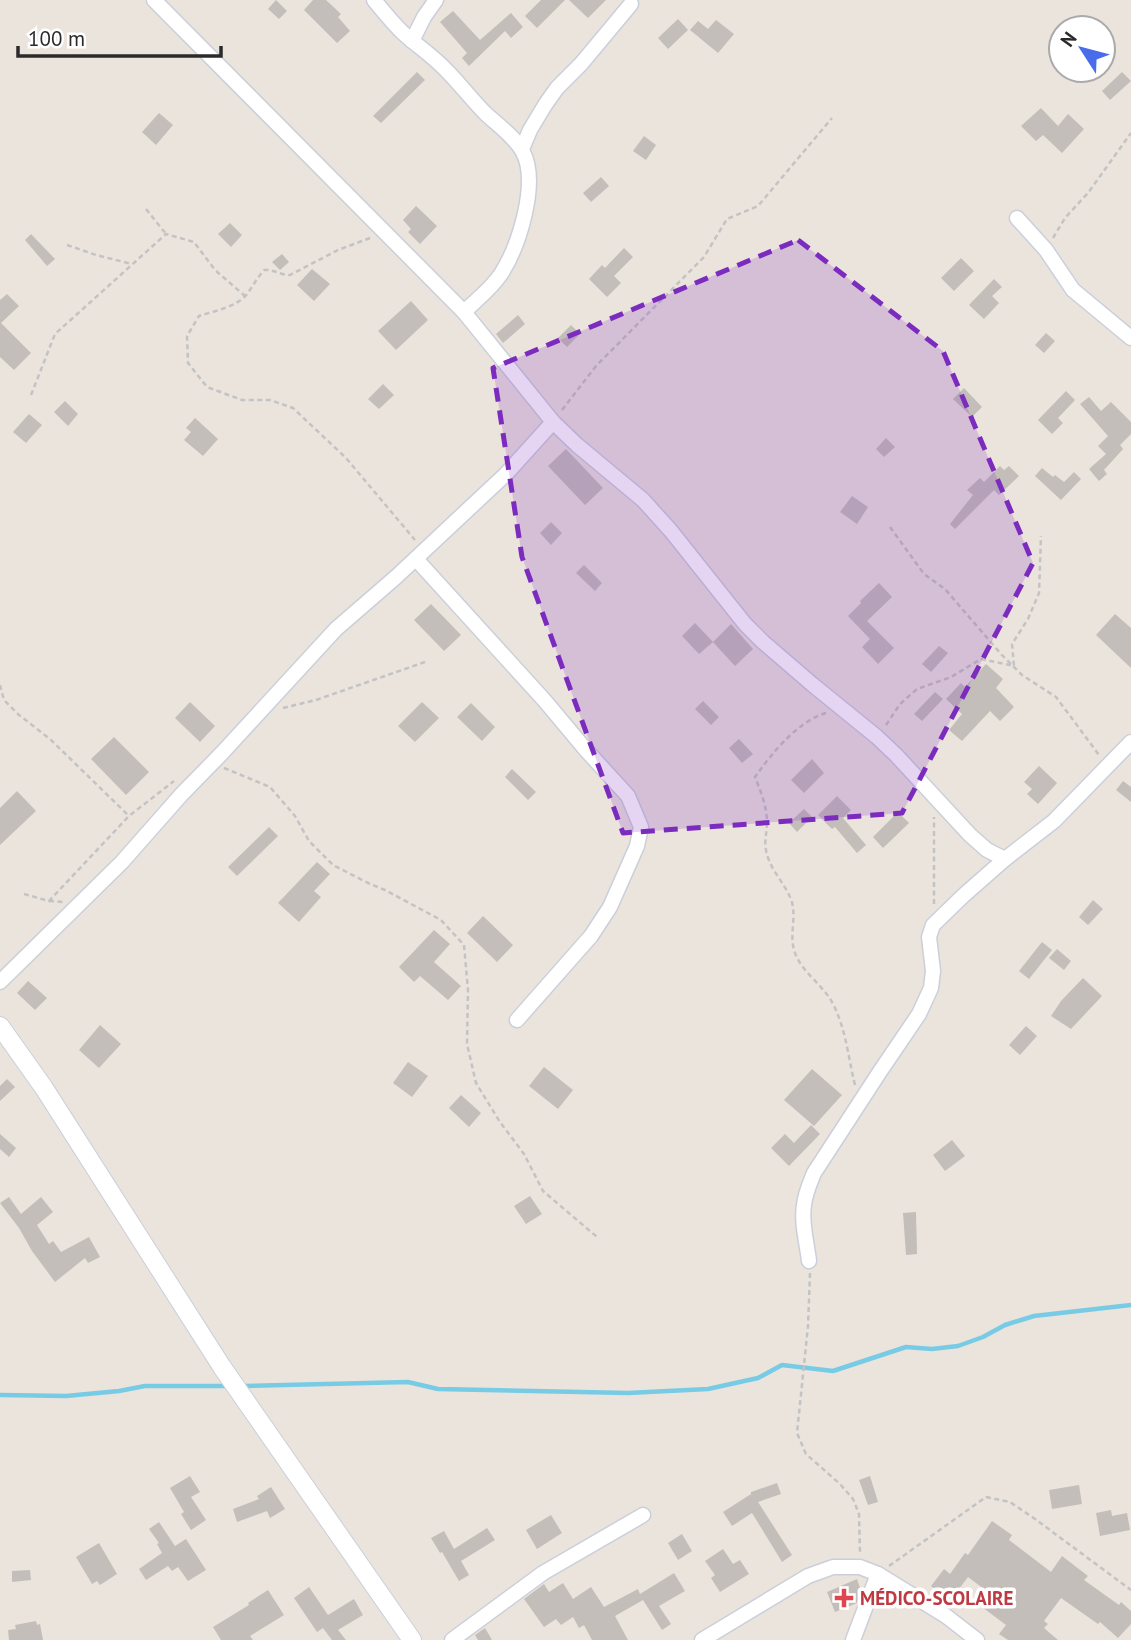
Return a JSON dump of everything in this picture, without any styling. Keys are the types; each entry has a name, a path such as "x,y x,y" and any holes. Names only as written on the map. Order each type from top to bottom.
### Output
{"street":[{"path":"154,0 464,312 553,422 643,500 745,624 877,737 978,843 1005,859"},
{"path":"374,0 400,31 446,70 522,149 527,161 529,175 526,206 514,248 493,284 464,312"},
{"path":"412,41 436,0"},
{"path":"522,149 539,114 557,88 581,64 631,4"},
{"path":"1017,218 1046,250 1073,290 1131,338"},
{"path":"0,982 122,862 336,629 506,474 553,422"},
{"path":"420,555 628,796 641,827 637,846 610,907 590,936 517,1020"},
{"path":"809,1261 803,1204 809,1185 814,1173 926,1001 933,971 929,937 933,925 1005,859 1054,821 1131,742"},
{"path":"0,1026 44,1088 222,1367 412,1640"},
{"path":"452,1640 543,1573 643,1516"},
{"path":"702,1640 808,1576 833,1567 860,1567 878,1574 946,1616 977,1640"},
{"path":"853,1640 878,1574"}],"path":[{"path":"553,422 596,366 704,257 727,219 758,206 832,118"},
{"path":"1046,250 1065,218 1088,193 1131,133"},
{"path":"146,209 166,234 194,242 215,270 245,296"},
{"path":"32,395 55,334 166,234"},
{"path":"391,239 374,236 338,250 290,275 270,269 264,270 245,296 227,307 199,316 187,336 188,363 207,387 242,400 270,400 293,408 346,458 420,555"},
{"path":"67,245 132,264"},
{"path":"890,527 924,574 945,589 1022,675 1056,697 1107,766"},
{"path":"1014,666 1012,645 1028,619 1039,593 1041,536"},
{"path":"877,737 900,704 917,689 951,677 981,659 1014,666"},
{"path":"277,710 316,700 425,663"},
{"path":"0,685 4,700 50,739 129,816"},
{"path":"842,708 813,717 771,755 755,777 766,807 765,842 768,858 791,898 794,951 831,1000 841,1021 859,1105"},
{"path":"212,763 270,787 295,816 309,841 333,865 441,920 464,945 468,990 467,1044 476,1083 524,1154 543,1191 597,1237"},
{"path":"24,894 49,901 129,816 181,775"},
{"path":"933,925 935,798"},
{"path":"809,1261 811,1296 797,1433 806,1454 853,1499 859,1514 860,1567"},
{"path":"878,1574 986,1497 1010,1502 1131,1590"}],"highlighted area":[{"path":"798,240 943,351 1033,563 902,813 623,833 522,557 493,368"}],"building":[{"path":"276,0 287,11 279,19 268,9"},
{"path":"313,0 326,0 341,14 338,17 350,31 337,43 304,10"},
{"path":"541,0 565,0 537,28 525,16"},
{"path":"569,0 606,0 588,18"},
{"path":"453,11 480,40 511,13 523,27 511,38 505,31 469,66 462,58 467,53 440,22"},
{"path":"678,19 688,30 668,49 658,38"},
{"path":"716,20 734,34 718,53 690,30 698,21 708,29"},
{"path":"417,72 425,80 381,123 373,116"},
{"path":"1122,72 1131,81 1110,100 1102,91 1109,84 1117,84 1117,77"},
{"path":"1041,108 1058,126 1068,114 1084,129 1062,153 1043,135 1036,141 1021,126"},
{"path":"159,113 173,125 156,145 142,132"},
{"path":"644,136 656,145 646,160 633,151"},
{"path":"601,177 609,186 591,202 583,193"},
{"path":"416,206 437,226 420,244 408,232 411,229 403,220"},
{"path":"230,223 242,235 231,247 218,234"},
{"path":"31,234 55,259 47,266 25,240"},
{"path":"624,248 633,257 614,276 621,283 607,297 589,279 602,265 605,268"},
{"path":"282,254 289,262 280,270 272,262"},
{"path":"961,258 974,271 954,291 941,278"},
{"path":"312,269 330,284 314,301 297,285"},
{"path":"994,279 1002,287 992,296 999,303 984,319 969,305"},
{"path":"7,294 19,306 1,323 31,353 14,370 0,357 0,300"},
{"path":"411,301 428,320 396,350 378,331"},
{"path":"518,315 525,324 503,343 496,334"},
{"path":"571,325 580,334 567,347 558,338"},
{"path":"1046,333 1055,341 1044,353 1035,345"},
{"path":"383,384 394,395 379,409 368,399"},
{"path":"964,388 982,407 972,417 953,399"},
{"path":"1066,391 1075,400 1058,418 1063,423 1052,434 1038,420"},
{"path":"1089,397 1101,411 1111,402 1131,422 1131,434 1120,445 1123,449 1104,470 1107,474 1099,481 1089,469 1106,454 1098,446 1108,436 1080,404"},
{"path":"65,401 78,414 68,426 54,412"},
{"path":"29,414 42,425 26,443 13,432"},
{"path":"195,418 218,439 203,456 184,440 191,432 186,428"},
{"path":"886,438 895,447 884,457 876,449"},
{"path":"566,449 603,488 585,505 548,466"},
{"path":"1000,466 1004,470 1009,466 1019,476 999,495 994,490 955,529 950,524 973,495 967,490 980,478 984,482"},
{"path":"1042,468 1064,482 1074,472 1081,479 1061,500 1035,476"},
{"path":"852,496 868,507 857,524 840,512"},
{"path":"551,522 562,533 551,545 540,533"},
{"path":"584,565 602,583 595,591 576,573"},
{"path":"879,583 892,597 867,621 894,648 878,664 862,647 870,639 848,616"},
{"path":"431,604 461,635 444,651 414,620"},
{"path":"1115,614 1131,628 1131,668 1096,635"},
{"path":"695,623 713,642 699,654 682,636"},
{"path":"731,624 753,649 735,666 713,642"},
{"path":"939,646 948,653 931,672 922,664"},
{"path":"986,664 1003,679 996,688 1014,707 1000,721 990,711 962,741 949,730 962,714 946,699 961,683 965,687"},
{"path":"935,692 943,699 922,721 914,714"},
{"path":"703,701 719,717 711,725 695,709"},
{"path":"190,702 215,726 200,742 175,718"},
{"path":"422,702 439,718 415,742 398,726"},
{"path":"471,703 495,727 482,741 457,717"},
{"path":"114,737 149,772 126,795 91,759"},
{"path":"739,739 753,754 742,763 729,748"},
{"path":"812,759 824,773 804,793 791,780"},
{"path":"1039,766 1057,783 1038,804 1027,794 1032,789 1024,782"},
{"path":"512,769 536,792 528,800 505,777"},
{"path":"1123,781 1131,787 1131,802 1116,790"},
{"path":"17,791 36,811 0,845 0,808"},
{"path":"837,796 851,810 843,818 866,845 857,853 835,827 832,829 818,815"},
{"path":"804,809 812,817 797,832 789,823"},
{"path":"898,812 909,823 883,848 873,837"},
{"path":"269,827 278,836 237,876 228,867"},
{"path":"317,862 330,874 314,891 321,897 299,922 278,903"},
{"path":"1093,900 1103,909 1088,925 1079,917"},
{"path":"483,916 513,945 497,962 467,933"},
{"path":"434,930 450,944 434,962 461,986 448,1000 420,976 414,982 399,967"},
{"path":"1042,942 1052,950 1029,979 1019,971"},
{"path":"1057,949 1071,961 1064,970 1049,958"},
{"path":"1083,978 1102,996 1071,1029 1051,1016"},
{"path":"28,981 47,998 35,1010 17,993"},
{"path":"100,1025 121,1044 99,1068 79,1050"},
{"path":"1026,1026 1037,1036 1020,1055 1009,1045"},
{"path":"408,1062 428,1076 412,1097 393,1083"},
{"path":"544,1067 573,1090 558,1109 529,1086"},
{"path":"812,1069 842,1095 814,1126 784,1100"},
{"path":"7,1079 15,1087 0,1101 0,1086"},
{"path":"461,1095 481,1113 469,1127 449,1108"},
{"path":"811,1125 820,1134 789,1166 771,1148 785,1134 794,1143"},
{"path":"0,1134 16,1148 9,1157 0,1149"},
{"path":"952,1140 965,1156 945,1171 933,1155"},
{"path":"530,1196 542,1214 526,1224 514,1206"},
{"path":"9,1197 21,1214 41,1197 53,1212 37,1225 49,1244 53,1241 61,1252 89,1237 100,1257 88,1263 85,1258 55,1282 0,1203"},
{"path":"916,1212 917,1254 906,1255 903,1213"},
{"path":"190,1476 200,1492 191,1497 206,1520 191,1530 170,1488"},
{"path":"870,1476 878,1502 868,1505 859,1480"},
{"path":"777,1483 781,1494 758,1502 792,1555 782,1562 752,1513 732,1526 723,1512 751,1492"},
{"path":"1079,1485 1082,1504 1052,1509 1049,1490"},
{"path":"271,1487 285,1509 270,1518 267,1511 237,1522 233,1509 259,1499 257,1496"},
{"path":"1111,1510 1112,1516 1127,1513 1130,1530 1100,1536 1096,1513"},
{"path":"551,1515 562,1533 537,1549 526,1530"},
{"path":"992,1521 1012,1535 1009,1540 1051,1572 1062,1556 1088,1576 1084,1580 1131,1611 1131,1624 1118,1638 1100,1622 1098,1624 1061,1598 1044,1621 1048,1624 1044,1628 1058,1640 1008,1640 999,1634 1006,1625 982,1607 992,1595 968,1577 950,1601 931,1586 944,1569 950,1574 965,1553 968,1555"},
{"path":"159,1522 175,1546 186,1539 206,1570 188,1581 178,1567 172,1571 168,1566 146,1580 139,1569 162,1553 157,1544 159,1543 149,1529"},
{"path":"487,1528 495,1540 461,1561 469,1575 459,1581 431,1538 444,1531 454,1549"},
{"path":"682,1534 692,1551 678,1560 668,1543"},
{"path":"99,1543 117,1574 100,1585 97,1581 92,1584 76,1557"},
{"path":"723,1549 733,1564 740,1560 749,1574 720,1592 711,1578 715,1575 705,1561"},
{"path":"30,1570 31,1580 12,1582 12,1571"},
{"path":"674,1573 685,1591 659,1606 671,1624 662,1630 643,1600 615,1616 628,1640 592,1640 584,1625 579,1628 573,1617 561,1625 556,1619 544,1627 524,1599 544,1584 549,1592 563,1583 573,1599 591,1587 604,1607 638,1589 640,1594"},
{"path":"857,1579 861,1591 857,1603 835,1612 827,1592"},
{"path":"309,1587 328,1615 354,1599 363,1615 338,1630 346,1640 332,1640 323,1628 317,1632 294,1598"},
{"path":"268,1590 284,1615 250,1636 253,1640 221,1640 213,1627"},
{"path":"36,1621 37,1625 40,1624 43,1640 9,1640 8,1630 16,1629 15,1625"},
{"path":"485,1628 492,1640 478,1640 475,1635"}],"waterway":[{"path":"242,1386 408,1382 438,1389 628,1393 708,1389 758,1378 782,1365 833,1371 906,1347 932,1349 958,1346 1005,1325 1034,1316 1131,1305"},
{"path":"0,1395 66,1396 145,1386 230,1386"}],"place":[{"name":"MÉDICO-SCOLAIRE","path":"844,1598"}]}
